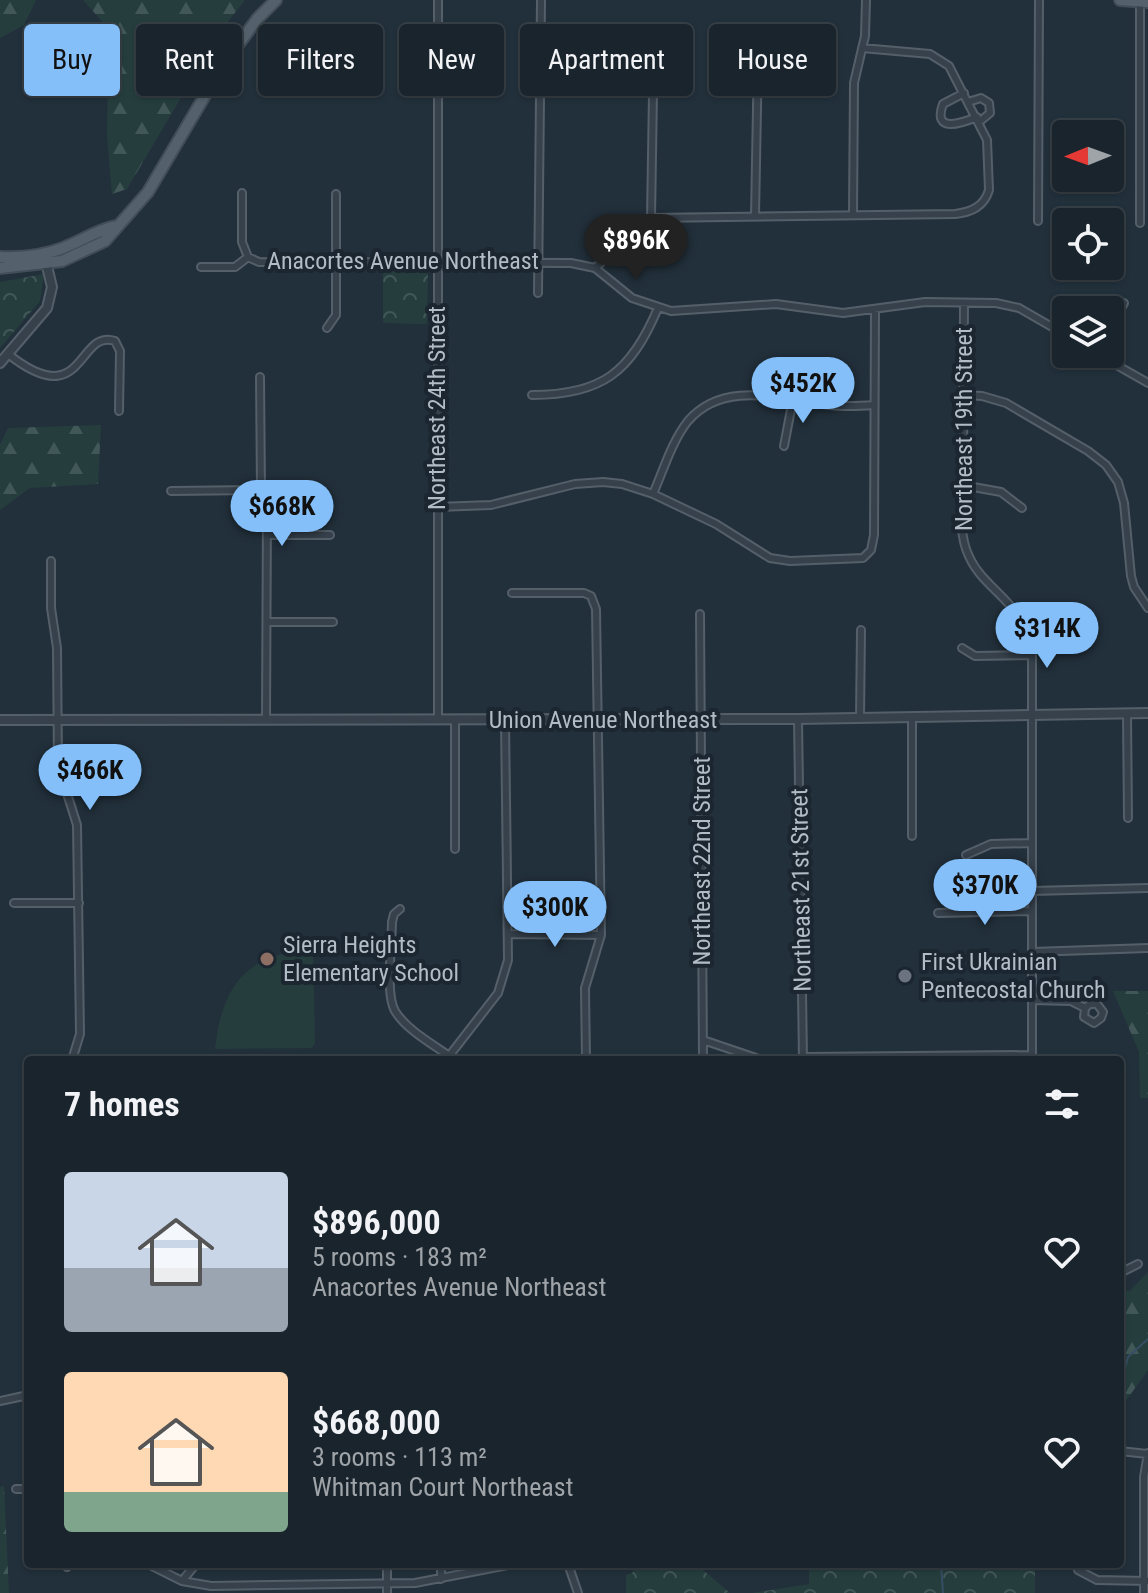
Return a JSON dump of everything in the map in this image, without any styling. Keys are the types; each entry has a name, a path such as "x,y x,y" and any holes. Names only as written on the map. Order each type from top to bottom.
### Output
{"main road":[{"path":"0,257 62,261 105,241 148,192 241,39 276,0"},
{"path":"1120,0 1144,2"},
{"path":"0,268 45,259 99,229 117,226"}],"street":[{"name":"Northeast 24th Street","path":"438,0 438,719"},
{"path":"538,293 541,0"},
{"path":"853,214 854,83 866,28 866,0"},
{"path":"1038,221 1039,0"},
{"path":"1140,223 1144,2"},
{"path":"862,48 937,56 949,66 978,119 989,148 989,190 987,197 976,208 955,214 651,218 595,268 632,298 658,308 684,311 776,304 843,313 925,302 996,303 1019,308 1052,327"},
{"path":"964,93 943,104 940,111 942,119 955,125 990,113 989,103 981,98 968,102"},
{"path":"651,218 653,96"},
{"path":"755,216 757,96"},
{"path":"242,193 242,242 248,257"},
{"path":"327,328 336,315 336,194"},
{"name":"Anacortes Avenue Northeast","path":"201,267 235,267 248,257 259,262 538,262 571,263 595,268"},
{"path":"0,363 47,308 52,287 45,259"},
{"name":"Northeast 19th Street","path":"964,303 963,535 969,557 1023,620 1031,639 1032,1056"},
{"path":"532,395 570,394 609,377 633,356 658,308"},
{"path":"437,507 491,505 592,482 622,484 653,494 716,524 770,558 790,561 856,559 868,555 874,535 875,310"},
{"path":"8,354 32,372 60,376 74,369 98,342 107,339 115,341 120,351 119,411"},
{"path":"1122,368 1148,383"},
{"path":"260,377 261,490 267,504 266,720"},
{"path":"653,494 687,422 704,408 723,399 755,395 829,405 874,405"},
{"path":"963,395 982,396 1006,403 1088,451 1106,465 1118,482 1124,503 1134,587 1148,608"},
{"path":"784,446 793,399"},
{"path":"962,485 1001,492 1022,508"},
{"path":"171,491 261,490"},
{"path":"267,535 330,535"},
{"path":"51,561 51,608 57,648 58,765 77,825 80,1034 73,1056"},
{"path":"512,593 576,592 591,596 596,609 601,935 585,988 586,1056"},
{"path":"1023,620 1042,609"},
{"name":"Northeast 22nd Street","path":"700,614 703,1056"},
{"path":"267,622 333,622"},
{"path":"860,718 861,630"},
{"path":"962,648 975,656 1032,655"},
{"name":"Union Avenue Northeast","path":"0,720 701,720 1148,713"},
{"path":"1127,714 1128,818"},
{"path":"912,717 912,836"},
{"path":"455,719 455,849"},
{"name":"Northeast 21st Street","path":"798,719 803,1056"},
{"path":"452,1056 498,993 508,960 505,720"},
{"path":"966,855 991,844 1032,843"},
{"path":"1032,891 1148,888"},
{"path":"14,903 79,903"},
{"path":"400,909 394,914 392,922 392,1003 404,1021 446,1056"},
{"path":"938,913 1032,911"},
{"path":"508,934 601,935"},
{"path":"1032,952 1148,948"},
{"path":"1032,1000 1066,1000 1085,1008"},
{"path":"703,1040 750,1056"},
{"path":"1124,1271 1138,1264"},
{"path":"0,1401 24,1396"},
{"path":"1124,1451 1148,1454 1144,1477 1144,1593"},
{"path":"16,1489 24,1489"},
{"path":"156,1568 182,1581 211,1586 387,1589 495,1568"},
{"path":"182,1581 193,1568"},
{"path":"387,1568 387,1589"},
{"path":"441,1568 441,1579"},
{"path":"569,1568 578,1593"},
{"path":"1078,1570 1097,1580 1146,1581"}],"green space":[{"path":"0,0 36,0 24,25 0,38"},
{"path":"83,0 245,0 226,24 136,24 136,96 182,96 127,189 112,194 107,135 108,96 120,96 120,63 123,58 120,52 120,24 104,24"},
{"path":"383,271 428,271 427,324 383,323"},
{"path":"44,274 40,301 0,348 0,282"},
{"path":"101,425 98,484 30,488 0,510 0,445 8,428"},
{"path":"313,949 315,1043 312,1048 215,1049 224,1008 241,977 270,958"},
{"path":"1113,991 1148,991 1148,1098 1140,1098 1139,1052"},
{"path":"1148,1272 1148,1370 1124,1403 1124,1291 1130,1291"},
{"path":"4,1486 9,1593 0,1593 0,1487"},
{"path":"635,1568 701,1568 730,1593 626,1593 626,1575"},
{"path":"809,1568 1035,1568 1035,1593 752,1593 809,1584"}],"waterway":[{"path":"1124,1372 1128,1357 1148,1339"},
{"path":"941,1568 943,1593"}],"place":[{"name":"Sierra Heights Elementary School","path":"267,959"},
{"name":"First Ukrainian Pentecostal Church","path":"905,976"}]}
